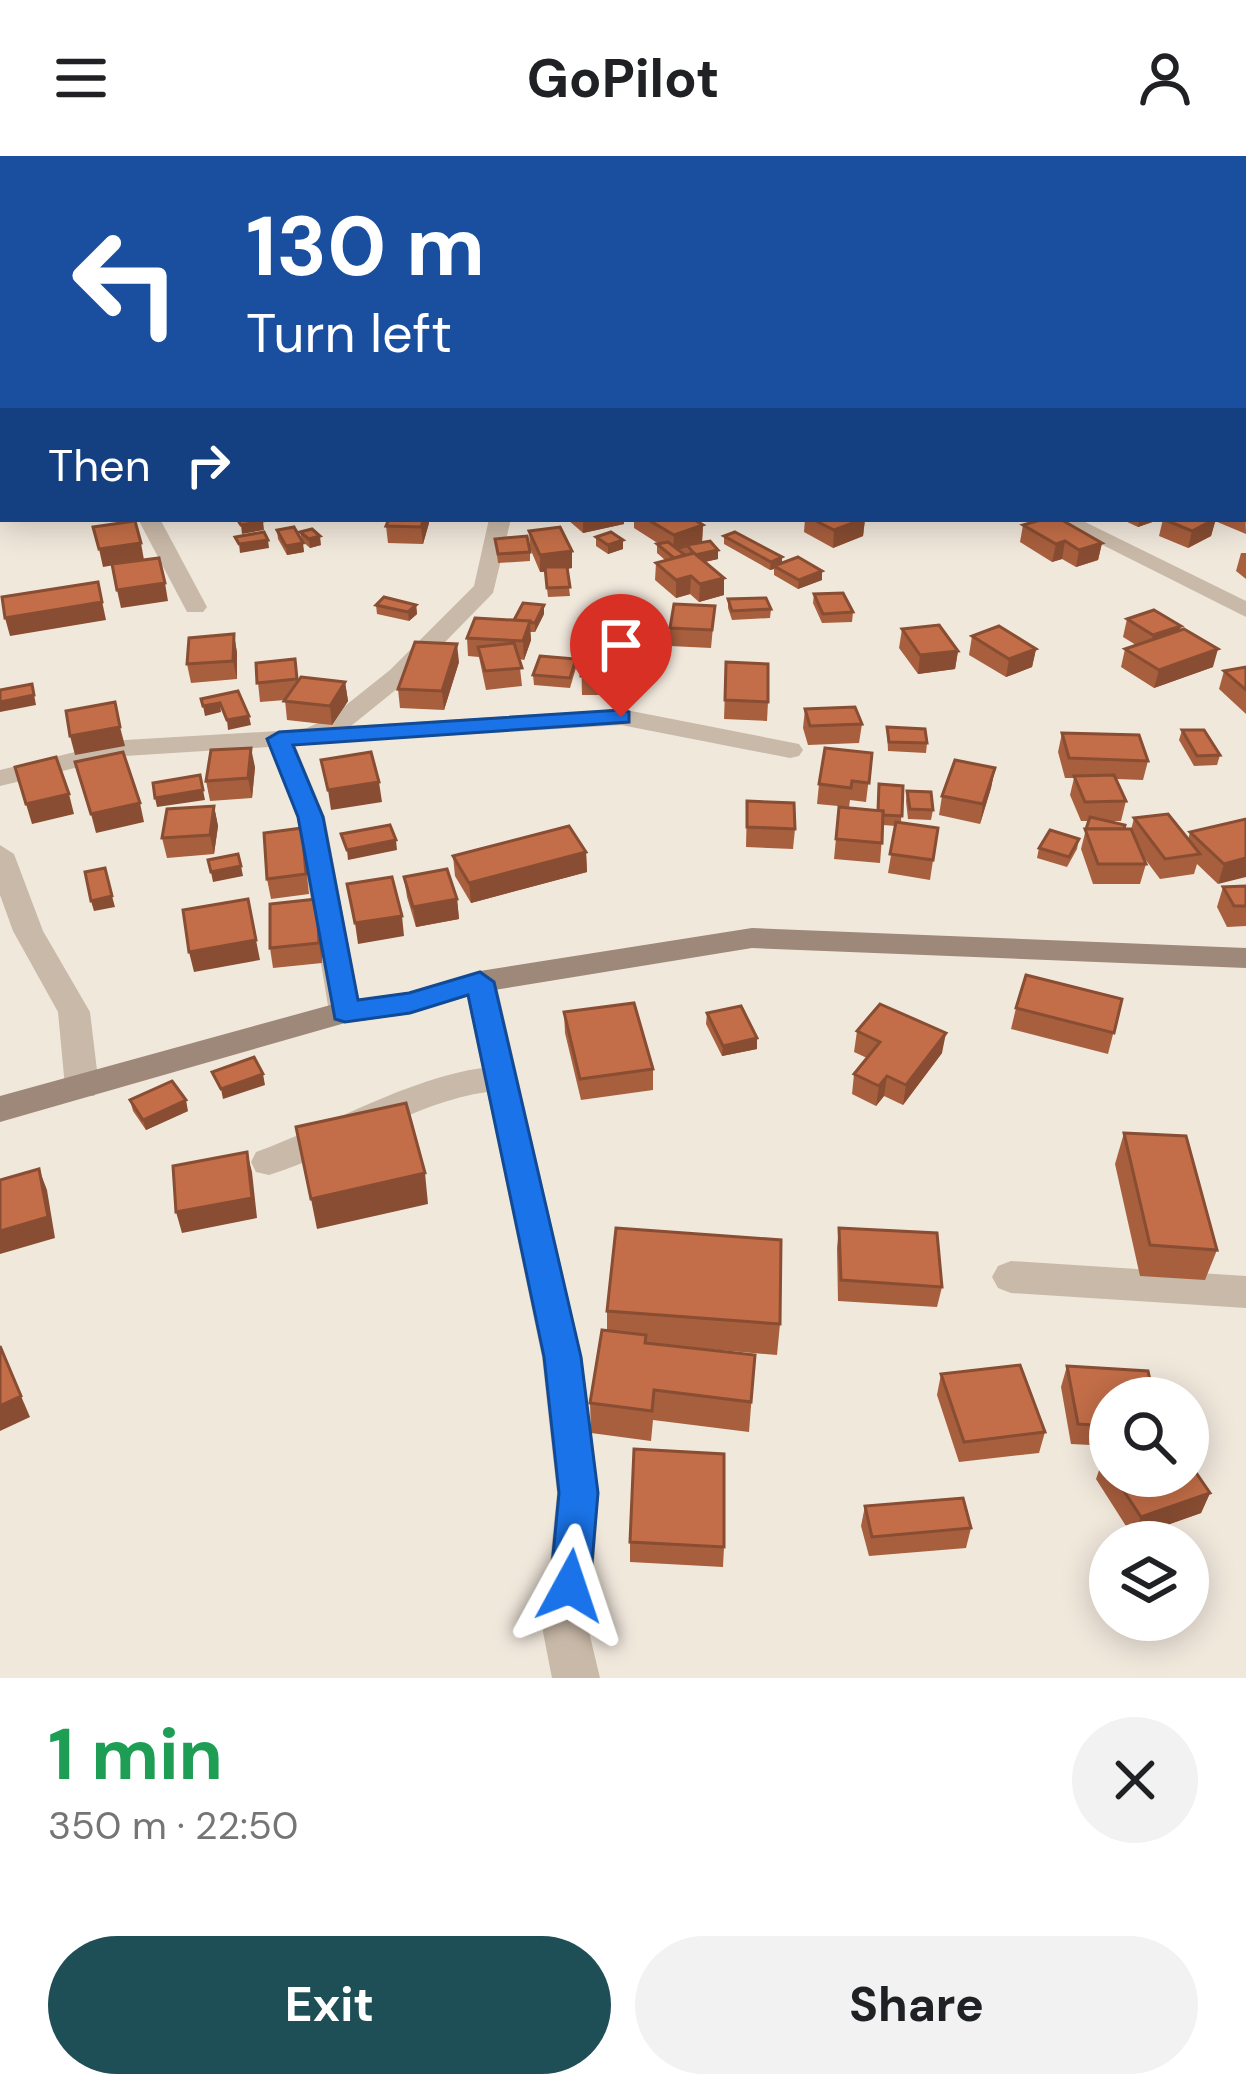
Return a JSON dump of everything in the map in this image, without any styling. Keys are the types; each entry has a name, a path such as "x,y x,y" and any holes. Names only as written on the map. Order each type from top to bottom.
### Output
{"street":[{"path":"150,522 195,607"},
{"path":"313,735 366,705 485,588 499,522"},
{"path":"1068,522 1246,610"},
{"path":"0,778 125,748 621,717 790,750"},
{"path":"279,739 311,817 345,1012"},
{"path":"0,854 28,931 74,1012 82,1087"},
{"path":"0,1109 345,1012 410,1003 480,982 752,938 1246,958"},
{"path":"480,982 562,1357 578,1493 566,1632 577,1678"},
{"path":"269,1162 360,1127 448,1085 501,1078"},
{"path":"1011,1277 1246,1292"}],"building":[{"path":"135,522 141,543 99,549 93,527"},
{"path":"388,522 423,522 421,527 386,526"},
{"path":"652,522 703,525 674,535"},
{"path":"818,522 856,522 834,530"},
{"path":"1065,522 1102,543 1079,550 1065,541 1056,544 1023,525"},
{"path":"1170,522 1209,522 1192,531"},
{"path":"294,527 303,543 286,546 277,530"},
{"path":"560,527 572,551 540,555 529,531"},
{"path":"312,529 320,536 309,539 300,532"},
{"path":"264,532 268,540 239,544 235,537"},
{"path":"611,532 623,540 608,545 596,537"},
{"path":"735,532 782,557 771,562 724,536"},
{"path":"527,536 530,552 498,554 495,539"},
{"path":"710,541 718,550 695,555 687,545"},
{"path":"668,542 685,555 674,558 657,544"},
{"path":"694,553 724,578 700,584 691,576 676,580 656,563"},
{"path":"798,557 822,571 799,580 774,566"},
{"path":"159,558 165,583 117,590 112,564"},
{"path":"545,567 567,567 570,587 547,588"},
{"path":"98,582 102,602 5,618 2,597"},
{"path":"843,593 853,612 823,614 814,594"},
{"path":"384,597 416,605 408,612 376,605"},
{"path":"766,598 771,609 732,611 728,599"},
{"path":"523,603 544,605 535,623 514,620"},
{"path":"674,604 715,606 712,630 670,628"},
{"path":"1154,610 1181,626 1153,635 1127,619"},
{"path":"475,618 530,621 523,641 467,638"},
{"path":"939,625 958,651 920,655 902,629"},
{"path":"999,626 1036,649 1009,659 972,636"},
{"path":"1184,629 1218,649 1159,670 1125,649"},
{"path":"234,634 233,661 187,664 189,638"},
{"path":"415,642 457,644 442,691 398,689"},
{"path":"514,643 522,668 485,671 478,647"},
{"path":"635,653 636,676 581,676 581,654"},
{"path":"540,656 576,659 570,678 533,675"},
{"path":"295,659 297,679 257,683 256,663"},
{"path":"726,662 768,664 768,702 725,700"},
{"path":"1246,667 1246,690 1224,671"},
{"path":"301,677 345,682 330,706 284,701"},
{"path":"32,684 34,695 0,702 0,690"},
{"path":"238,691 249,716 227,720 220,703 203,706 201,699"},
{"path":"115,702 120,727 70,736 66,711"},
{"path":"855,707 862,724 810,726 805,709"},
{"path":"887,727 925,729 927,743 889,742"},
{"path":"1182,730 1204,730 1220,755 1197,756"},
{"path":"1062,733 1139,735 1148,761 1069,758"},
{"path":"251,748 248,778 206,781 211,750"},
{"path":"825,748 872,753 869,783 852,781 851,788 819,784"},
{"path":"123,752 140,803 91,814 75,762"},
{"path":"371,752 379,782 328,790 321,760"},
{"path":"56,757 69,794 26,804 15,767"},
{"path":"955,760 995,768 983,804 942,796"},
{"path":"200,775 203,790 155,798 153,783"},
{"path":"1114,775 1126,801 1085,802 1074,776"},
{"path":"879,784 903,786 902,816 878,811"},
{"path":"907,791 931,792 933,810 910,809"},
{"path":"747,801 794,803 795,829 747,827"},
{"path":"214,806 210,835 162,838 167,809"},
{"path":"839,807 883,811 882,843 836,839"},
{"path":"1168,814 1200,854 1165,859 1134,818"},
{"path":"1090,817 1125,825 1124,829 1086,829"},
{"path":"1246,819 1246,858 1224,864 1190,832"},
{"path":"896,822 938,828 933,860 890,854"},
{"path":"390,825 396,840 347,850 341,834"},
{"path":"569,826 586,852 469,883 453,856"},
{"path":"302,828 306,874 267,879 264,833"},
{"path":"1085,829 1131,829 1146,864 1098,864"},
{"path":"1050,830 1079,839 1069,857 1039,848"},
{"path":"238,854 241,866 211,872 208,860"},
{"path":"105,868 112,896 91,901 85,872"},
{"path":"447,869 457,899 413,907 404,877"},
{"path":"392,877 402,916 355,923 347,884"},
{"path":"1246,886 1246,906 1234,906 1223,887"},
{"path":"248,899 256,940 189,952 183,910"},
{"path":"317,899 319,943 270,948 270,904"},
{"path":"1026,975 1122,999 1114,1033 1016,1008"},
{"path":"634,1003 653,1069 580,1079 564,1012"},
{"path":"880,1004 946,1033 906,1085 887,1076 879,1086 854,1074 880,1042 857,1031"},
{"path":"741,1006 757,1038 723,1046 707,1013"},
{"path":"254,1057 263,1074 221,1089 212,1072"},
{"path":"172,1081 186,1100 143,1120 130,1100"},
{"path":"406,1103 425,1173 311,1199 296,1127"},
{"path":"1124,1133 1186,1136 1217,1250 1150,1245"},
{"path":"247,1152 252,1198 176,1212 173,1166"},
{"path":"39,1169 48,1217 0,1231 0,1180"},
{"path":"616,1228 781,1240 780,1324 607,1311"},
{"path":"839,1228 937,1233 942,1287 841,1280"},
{"path":"602,1330 646,1335 645,1343 755,1355 751,1402 654,1390 652,1411 590,1403"},
{"path":"0,1346 21,1396 0,1406"},
{"path":"1020,1365 1045,1432 964,1442 941,1374"},
{"path":"1067,1366 1148,1371 1149,1377 1089,1377 1089,1425 1078,1424"},
{"path":"634,1449 724,1454 724,1547 630,1542"},
{"path":"1128,1497 1198,1497 1141,1517"},
{"path":"963,1498 971,1528 872,1537 865,1506"}],"route":[{"path":"570,1586 578,1493 562,1357 480,982 410,1003 345,1012 311,817 279,739 621,717"}]}
